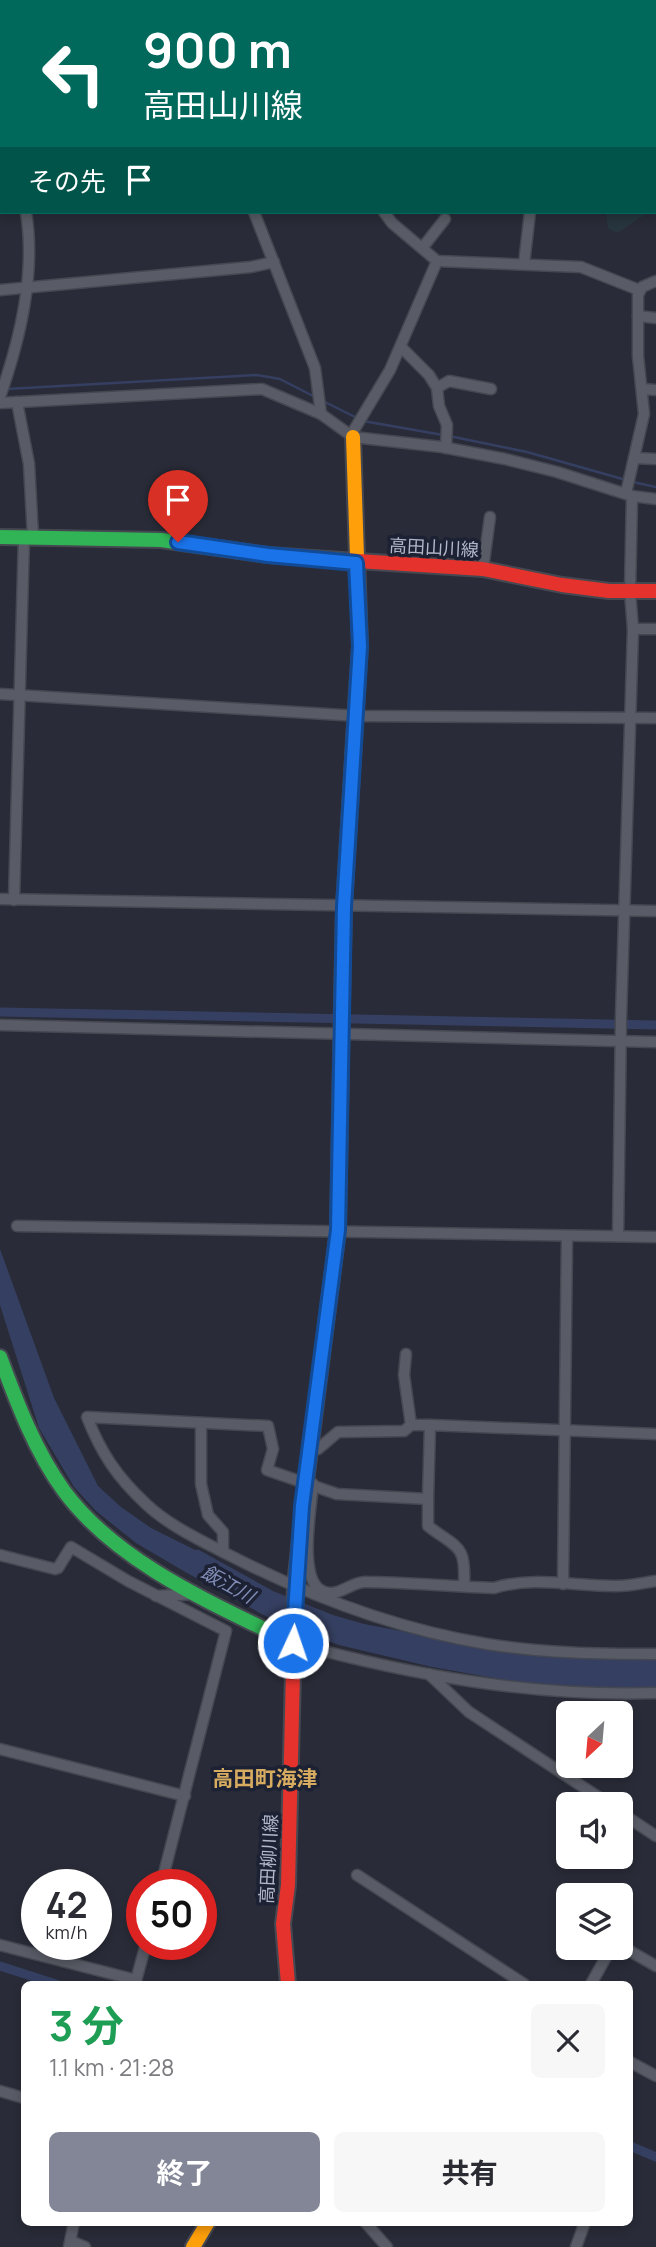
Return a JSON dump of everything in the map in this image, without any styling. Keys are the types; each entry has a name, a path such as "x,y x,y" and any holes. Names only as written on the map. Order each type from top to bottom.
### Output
{"main road":[{"name":"高田柳川線","path":"288,1981 283,1924 288,1885 295,1586 309,1483 309,1449 338,1230 344,907 358,716 360,646 352,436"},
{"name":"高田山川線","path":"0,537 160,540 268,555 356,563 483,569 562,586 631,592 656,591"},
{"path":"0,1357 27,1429 79,1509 121,1545 201,1594 293,1640"},
{"path":"193,2247 206,2226"}],"street":[{"path":"26,214 30,249 27,288 15,349 0,400 17,402 251,388 275,393 321,414 352,436 446,448 518,462 629,495 656,499"},
{"path":"255,214 315,368 321,414"},
{"path":"385,214 392,223 437,261 581,267 639,290 656,281"},
{"path":"524,264 530,214"},
{"path":"422,247 445,219"},
{"path":"0,290 251,267 274,261"},
{"path":"352,436 390,370 437,261"},
{"path":"618,1236 621,1017 634,629 629,495 644,414 639,290"},
{"path":"638,316 656,318"},
{"path":"401,347 429,375 436,388 447,425 446,448"},
{"path":"436,388 449,381 491,390"},
{"path":"642,388 656,390"},
{"path":"13,900 29,464 17,402"},
{"path":"634,458 656,459"},
{"path":"483,569 490,517"},
{"path":"634,629 656,629"},
{"path":"0,694 358,716 656,718"},
{"path":"0,900 656,911"},
{"path":"0,1026 343,1032 656,1042"},
{"path":"17,1226 656,1237"},
{"path":"563,1584 567,1236"},
{"path":"406,1354 404,1375 411,1425"},
{"path":"428,1499 337,1494 267,1470 273,1449 268,1426 87,1417 100,1450 120,1477 148,1506 198,1539 295,1586 363,1614 486,1644 575,1654 656,1654"},
{"path":"201,1423 201,1484 208,1515 223,1532 223,1552"},
{"path":"309,1449 318,1450 338,1433 404,1431 411,1425 656,1433"},
{"path":"430,1425 428,1526 459,1547 466,1559 464,1585"},
{"path":"309,1483 308,1562 311,1577 319,1588 339,1593 361,1582 494,1588 529,1581 616,1587 656,1581"},
{"path":"0,1555 58,1569 71,1547 155,1596 226,1632 165,1869"},
{"path":"155,1596 201,1594"},
{"path":"293,1640 429,1674 526,1690 656,1693"},
{"path":"429,1674 469,1712 591,1792"},
{"path":"0,1749 185,1796"},
{"path":"633,1820 656,1836"},
{"path":"357,1875 519,1981"},
{"path":"0,1945 132,1981"},
{"path":"633,1953 656,1966"},
{"path":"136,1981 142,1960"},
{"path":"593,1981 604,1960"},
{"path":"633,2064 656,2076"},
{"path":"0,2091 21,2097"},
{"path":"73,2226 70,2244 85,2247"},
{"path":"369,2226 387,2247"},
{"path":"576,2247 584,2226"}],"shaded area":[{"path":"606,214 646,214 617,233 608,228"}],"water":[{"name":"飯江川","path":"0,1249 54,1398 98,1486 121,1507 151,1528 199,1550 273,1591 333,1615 364,1624 518,1653 656,1660 656,1690 595,1689 517,1682 432,1667 339,1645 280,1624 136,1543 96,1511 74,1487 39,1428 0,1305"}],"waterway":[{"path":"7,389 257,375 280,379 317,398"},
{"path":"323,401 357,418"},
{"path":"363,421 443,435"},
{"path":"449,436 527,452 626,480"},
{"path":"633,482 656,487"},
{"path":"0,1012 656,1025"},
{"path":"0,1966 47,1981"},
{"path":"633,2147 656,2157"}],"traffic: fast":[{"path":"0,537 161,540 268,555 342,560"},
{"path":"342,1003 344,907 357,691"},
{"path":"0,1357 44,1460 64,1491 86,1517 111,1540 169,1580 293,1643"}],"traffic: slow":[{"path":"353,437 360,646 357,691"},
{"path":"306,1481 338,1230 342,1003"},
{"path":"193,2247 206,2226"}],"traffic: jam":[{"path":"342,560 483,569 562,585 609,591 656,591"},
{"path":"288,1981 283,1924 288,1885 295,1586 306,1481"}],"district":[{"name":"高田町海津","path":"265,1778"}],"route":[{"path":"178,542 268,555 356,563 360,646 358,716 344,907 338,1230 302,1506 293,1643"}]}
